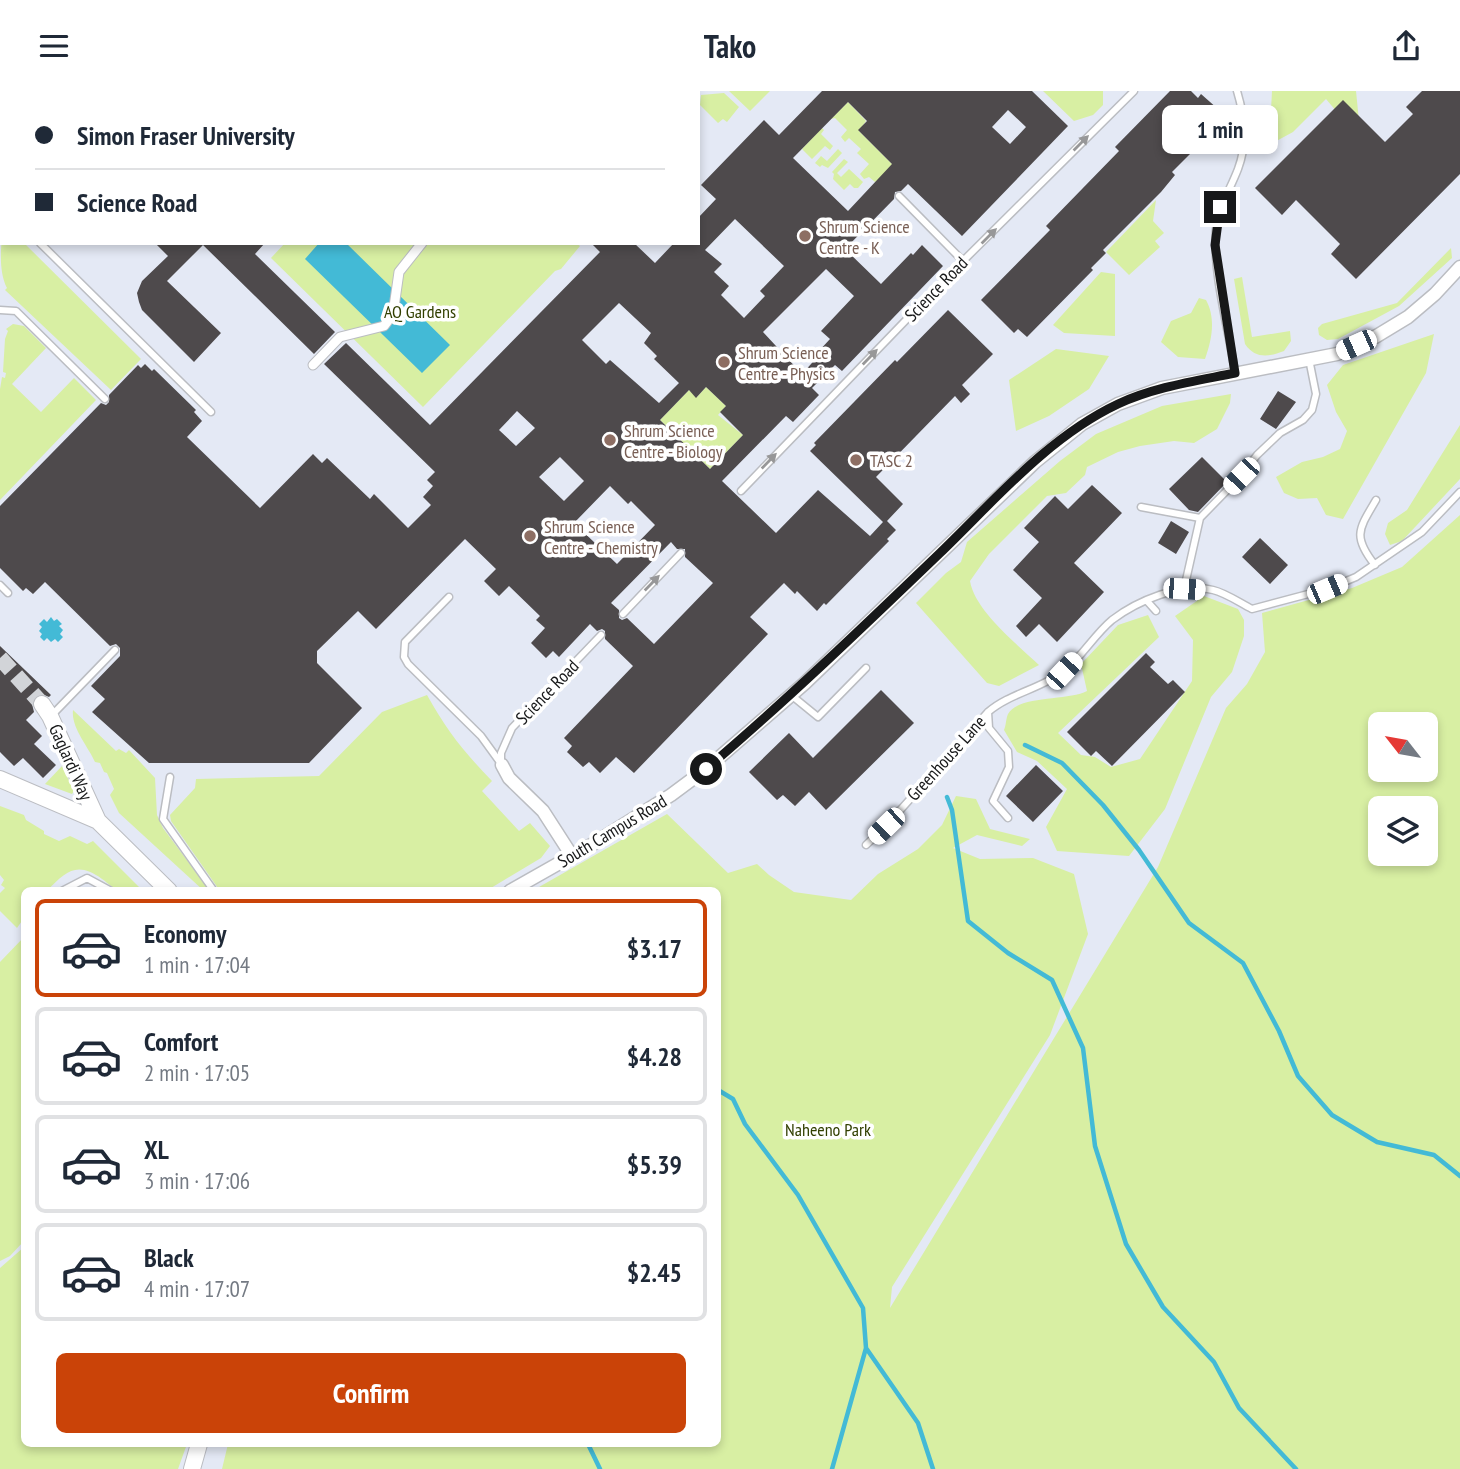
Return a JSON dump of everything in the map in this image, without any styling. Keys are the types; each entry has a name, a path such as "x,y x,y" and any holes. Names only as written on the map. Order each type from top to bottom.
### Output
{"street":[{"path":"313,365 340,337 384,326 393,314 399,272 420,245"},
{"name":"South Campus Road","path":"517,887 572,856 689,782 791,695 1035,462 1082,424 1118,404 1144,394 1337,354 1375,337 1408,317 1435,294 1460,267"},
{"name":"Gaglardi Way","path":"46,710 98,821 165,887"},
{"path":"502,765 509,778 543,811 572,856"},
{"name":"Gaglardi Way","path":"0,779 98,821"},
{"path":"192,1469 198,1447"}],"lane":[{"name":"Science Road","path":"741,491 963,261 1134,91"},
{"path":"1235,373 1215,245 1220,207 1238,170 1243,150 1245,119 1237,91"},
{"path":"899,196 963,261"},
{"path":"42,245 211,412"},
{"path":"0,310 16,311 105,399"},
{"path":"1309,359 1316,394 1312,410 1303,420 1280,433 1256,455 1241,476 1200,518 1184,589 1213,590 1252,609 1327,589 1356,577 1422,532 1460,492"},
{"path":"1374,565 1362,549 1359,531 1376,500"},
{"path":"1141,507 1200,518"},
{"path":"623,614 681,553"},
{"path":"0,585 8,593"},
{"name":"Greenhouse Lane","path":"866,845 998,703 1044,684 1064,671 1113,620 1163,593 1184,589"},
{"path":"449,597 405,642 404,657 481,736 502,765"},
{"path":"1147,601 1156,611"},
{"name":"Science Road","path":"502,765 501,753 512,728 601,635"},
{"path":"46,710 115,650"},
{"path":"791,695 818,717 866,668"},
{"path":"988,712 989,728 1008,751 1009,767 993,801 1008,818"},
{"path":"170,777 163,819 211,887"},
{"path":"70,887 87,878 104,887"}],"shaded area":[{"path":"700,91 1460,91 1460,1469 0,1469 0,245 700,245"}],"green space":[{"path":"729,91 770,91 750,111"},
{"path":"1043,91 1103,91 1103,105 1093,115 1074,121"},
{"path":"1272,91 1356,91 1359,121 1342,118 1326,99 1293,132 1269,145 1264,142 1263,133 1271,110"},
{"path":"724,93 739,107 727,122 723,119 718,123 700,105 701,95"},
{"path":"848,102 866,121 859,131 898,170 875,182 869,177 864,179 860,174 869,164 857,153 861,149 849,138 845,142 841,137 847,130 835,118 831,119"},
{"path":"822,128 824,130 821,134 833,146 830,150 825,146 812,159 802,149"},
{"path":"838,149 842,153 828,168 815,163 821,156 827,161"},
{"path":"844,159 848,162 837,173 841,177 849,169 863,182 858,188 850,184 844,190 833,179 832,172"},
{"path":"1156,200 1153,221 1164,233 1155,241 1160,247 1129,275 1106,252"},
{"path":"2,245 26,245 141,359 111,390 5,290 7,288 3,277"},
{"name":"AQ Gardens","path":"283,245 580,246 561,269 555,271 423,407 271,258"},
{"path":"1451,248 1452,258 1399,306 1338,339 1327,340 1319,335 1318,328 1322,324 1397,303"},
{"path":"1101,272 1115,274 1115,336 1064,333 1053,325"},
{"path":"1242,277 1252,337 1290,331 1291,341 1284,351 1263,355 1253,352 1245,344 1234,279"},
{"path":"1199,298 1206,300 1212,322 1205,359 1178,357 1161,342 1171,321 1191,313"},
{"path":"13,324 24,326 46,348 12,384 41,412 74,378 96,400 0,500 0,389 2,377 5,378 6,373 3,372 8,331 6,329"},
{"path":"1434,334 1426,373 1343,519 1326,515 1317,498 1298,499 1284,493 1276,477 1302,462 1340,449 1347,431 1336,412 1327,385 1343,365"},
{"path":"1056,349 1109,356 1089,389 1049,416 1016,431 1009,380"},
{"path":"706,387 726,406 718,415 743,435 710,469 660,420 689,390 697,397"},
{"path":"1231,394 1230,403 1217,429 1194,443 1174,441 1140,446 1118,452 1087,467 1085,475 1066,493 1047,496 989,554 970,581 973,592 988,615 1039,665 999,686 987,683 916,603 961,562 967,542 1060,461 1096,434 1162,406"},
{"path":"1460,425 1460,479 1402,541 1390,545 1385,534 1388,523 1407,510"},
{"name":"Naheeno Park","path":"1460,515 1460,1469 222,1469 227,1447 721,1447 721,887 539,887 667,814 728,873 757,864 794,892 851,900 878,874 918,849 942,825 956,796 976,799 990,829 1030,839 1022,846 977,835 953,848 980,859 1033,858 1074,874 1088,934 1050,1035 892,1287 890,1308 1158,867 1226,708 1247,684 1265,652 1262,613 1352,588 1402,567"},
{"path":"1204,596 1238,609 1244,620 1244,636 1232,672 1211,697 1165,809 1129,856 1057,851 1046,827 1067,789 1037,761 1017,752 1004,730 1008,714 1013,708 1032,701 1087,691 1081,664 1118,625 1148,615 1159,637 1058,733 1081,755 1095,757 1111,767 1140,759 1192,681 1193,640 1175,616"},
{"path":"427,695 457,741 492,781 482,791 519,831 530,823 550,846 541,858 493,887 217,887 171,821 170,815 195,788 196,779 319,776 382,712"},
{"path":"73,710 116,751 119,749 126,753 129,750 155,778 157,815 163,828 207,887 200,887 119,813 110,795 114,789 107,773 100,763 95,762 73,717"},
{"path":"62,766 74,791 72,794 45,784"},
{"path":"0,806 24,815 26,820 44,831 44,834 59,841 70,836 87,844 93,841 139,887 112,887 86,870 79,870 66,874 51,887 21,887 21,922 17,928 0,911 0,893 5,888 1,885 4,880 0,875"},
{"path":"21,940 21,1244 10,1256 0,1261 0,962"},
{"path":"21,1250 21,1447 186,1447 178,1469 0,1469 0,1268"}],"water":[{"path":"317,245 348,245 450,345 422,373 305,259"},
{"path":"51,617 62,624 59,626 63,630 60,634 63,637 58,642 55,639 51,642 47,638 44,641 40,637 42,634 39,631 42,627 39,624 44,619 47,622"}],"building":[{"path":"822,91 1032,91 1068,126 962,236 908,184 901,191 895,192 894,199 845,249 881,284 922,245 943,266 842,371 835,365 812,388 819,395 793,422 786,416 722,481 776,533 818,490 870,536 883,522 810,451 816,445 814,443 948,310 993,354 962,385 970,394 961,403 955,396 876,477 903,504 887,521 896,530 887,539 889,541 826,605 824,603 817,611 797,591 795,594 784,583 750,617 768,634 634,773 616,757 600,773 589,762 583,767 567,752 572,746 564,738 633,666 605,639 605,631 597,631 590,624 559,657 553,651 546,658 531,643 545,628 536,620 540,616 509,586 499,596 484,581 496,569 465,539 376,629 358,611 317,651 317,663 362,708 309,763 149,763 92,712 105,699 91,686 120,656 120,648 116,644 110,646 45,582 33,594 26,588 23,591 0,568 0,506 101,403 106,405 109,402 109,395 138,365 141,368 145,364 152,371 154,369 196,410 194,412 202,421 187,437 260,508 313,454 322,463 327,458 370,499 374,494 408,528 431,505 423,497 433,486 427,480 435,472 324,364 346,343 430,425 600,252 593,245 636,245 655,263 672,245 700,245 700,216 716,199 701,185 764,120 779,135","holes":["848,102 867,121 858,130 892,164 848,211 793,158","1008,110 1026,127 1010,144 992,127","735,219 784,266 760,291 765,296 744,318 721,295 729,286 714,272 722,264 705,250","826,269 854,296 821,331 830,339 802,374 763,332","619,303 651,333 644,343 657,356 654,359 679,383 659,403 610,360 606,364 582,340","706,387 726,406 720,412 743,435 710,469 660,420 689,390 696,398","517,411 535,428 516,446 499,430","560,457 584,481 564,501 539,477","610,486 628,504 631,501 655,525 617,564 574,523","671,542 677,549 685,549 685,557 713,583 654,644 627,618 619,618 619,610 611,603"]},
{"path":"1170,91 1191,91 1198,98 1201,94 1227,117 1172,172 1175,175 1161,192 1103,250 1106,253 1091,268 1093,270 1027,337 1018,329 1014,333 981,300 1050,230 1046,226 1119,151 1115,147"},
{"path":"1422,91 1460,91 1460,174 1356,279 1331,254 1340,244 1296,200 1282,215 1255,188 1343,100 1385,142 1413,114 1406,107"},
{"path":"157,245 203,245 167,281 221,333 194,362 142,310 139,302 137,293 142,281 168,256"},
{"path":"203,245 263,245 255,254 335,332 314,354"},
{"path":"1278,391 1296,402 1276,429 1260,419"},
{"path":"1202,457 1227,482 1198,512 1189,510 1169,489"},
{"path":"1092,485 1122,513 1074,563 1104,592 1057,642 1039,624 1026,637 1016,626 1042,598 1013,570 1039,542 1024,528 1055,496 1068,509"},
{"path":"1171,521 1189,532 1176,554 1158,543"},
{"path":"1260,538 1288,565 1270,584 1242,557"},
{"path":"0,646 51,695 36,696 32,704 34,712 26,720 42,736 34,744 56,765 43,778 23,758 14,766 0,752"},
{"path":"1146,653 1155,662 1150,667 1168,684 1173,680 1185,692 1112,766 1096,751 1091,756 1067,732"},
{"path":"881,690 914,723 826,810 809,792 795,806 783,795 777,800 749,772 789,733 813,758"},
{"path":"1036,765 1063,791 1033,822 1006,796"}],"waterway":[{"path":"1025,745 1062,763 1103,805 1139,850 1189,923 1243,963 1279,1031 1298,1076 1332,1115 1377,1142 1434,1155 1460,1176"},
{"path":"947,797 952,810 968,921 1008,953 1052,980 1083,1048 1095,1146 1126,1244 1163,1307 1214,1362 1239,1408 1296,1469"},
{"path":"721,1092 733,1099 745,1124 798,1195 863,1308 866,1348 832,1469"},
{"path":"866,1348 918,1423 933,1469"},
{"path":"589,1447 600,1469"}],"tunnel":[{"path":"0,658 42,704"}],"place":[{"name":"Shrum Science Centre - K","path":"805,236"},
{"name":"Shrum Science Centre - Physics","path":"724,362"},
{"name":"Shrum Science Centre - Biology","path":"610,440"},
{"name":"TASC 2","path":"856,460"},
{"name":"Shrum Science Centre - Chemistry","path":"530,536"}],"route":[{"path":"706,769 805,683 1035,462 1082,424 1118,404 1144,394 1235,373 1215,245 1220,207"}]}
